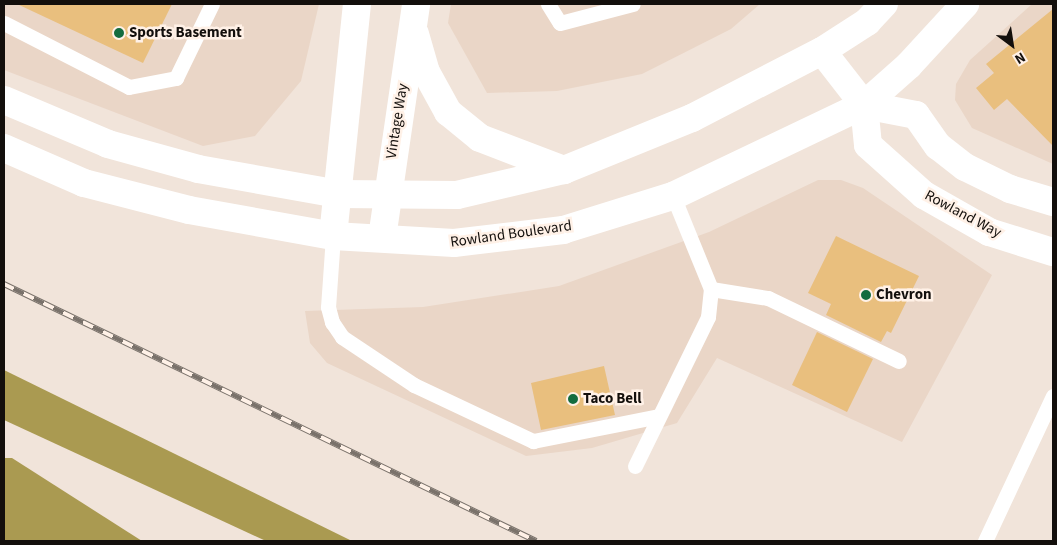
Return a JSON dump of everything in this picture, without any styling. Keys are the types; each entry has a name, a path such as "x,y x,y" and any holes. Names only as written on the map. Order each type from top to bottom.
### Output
{"street":[{"path":"333,236 357,4"},
{"path":"4,100 108,144 198,169 338,194 385,196 457,195 564,170 692,118 822,51 867,22 884,4"},
{"name":"Rowland Boulevard","path":"4,148 84,182 189,210 333,236 454,243 563,230 673,196 864,105 909,65 965,4"},
{"path":"414,14 426,72 448,112 480,138 564,170"},
{"name":"Vintage Way","path":"382,238 385,196 414,14"},
{"path":"822,51 864,105 916,115 938,146 965,167 1010,189 1053,202"},
{"name":"Rowland Way","path":"864,105 868,145 924,195 990,232 1053,252"}],"lane":[{"path":"4,24 129,86 176,78 212,4"},
{"path":"548,4 560,23 633,4"},
{"path":"635,466 708,317 711,289 673,196"},
{"path":"333,236 328,307 332,322 342,337 369,352 414,386 533,441 659,416"},
{"path":"711,289 768,298 899,361"},
{"path":"985,541 1053,396"}],"shaded area":[{"path":"4,4 319,4 301,81 255,136 203,146 4,70"},
{"path":"451,4 760,4 731,29 642,74 557,91 487,93 448,23"},
{"path":"1032,4 1053,4 1053,164 972,128 955,100 956,84 970,60"},
{"path":"818,180 841,180 863,188 992,275 902,442 717,358 677,423 592,448 526,456 327,363 310,343 305,311 423,307 559,286 709,232"},
{"path":"4,370 352,541 266,541 4,420"},
{"path":"4,458 12,458 142,541 4,541"}],"building":[{"name":"Sports Basement","path":"17,4 172,4 143,63"},
{"path":"1053,9 1053,146 1007,99 994,110 976,88 994,73 986,64"},
{"path":"836,236 919,276 891,333 887,331 881,342 826,315 831,304 808,293"},
{"path":"817,332 873,359 847,412 792,385"},
{"name":"Taco Bell","path":"604,366 615,415 541,430 531,383"}],"railway":[{"path":"4,284 536,541"}],"place":[{"name":"Sports Basement","path":"119,33"},
{"name":"Chevron","path":"866,295"},
{"name":"Taco Bell","path":"573,399"}]}
